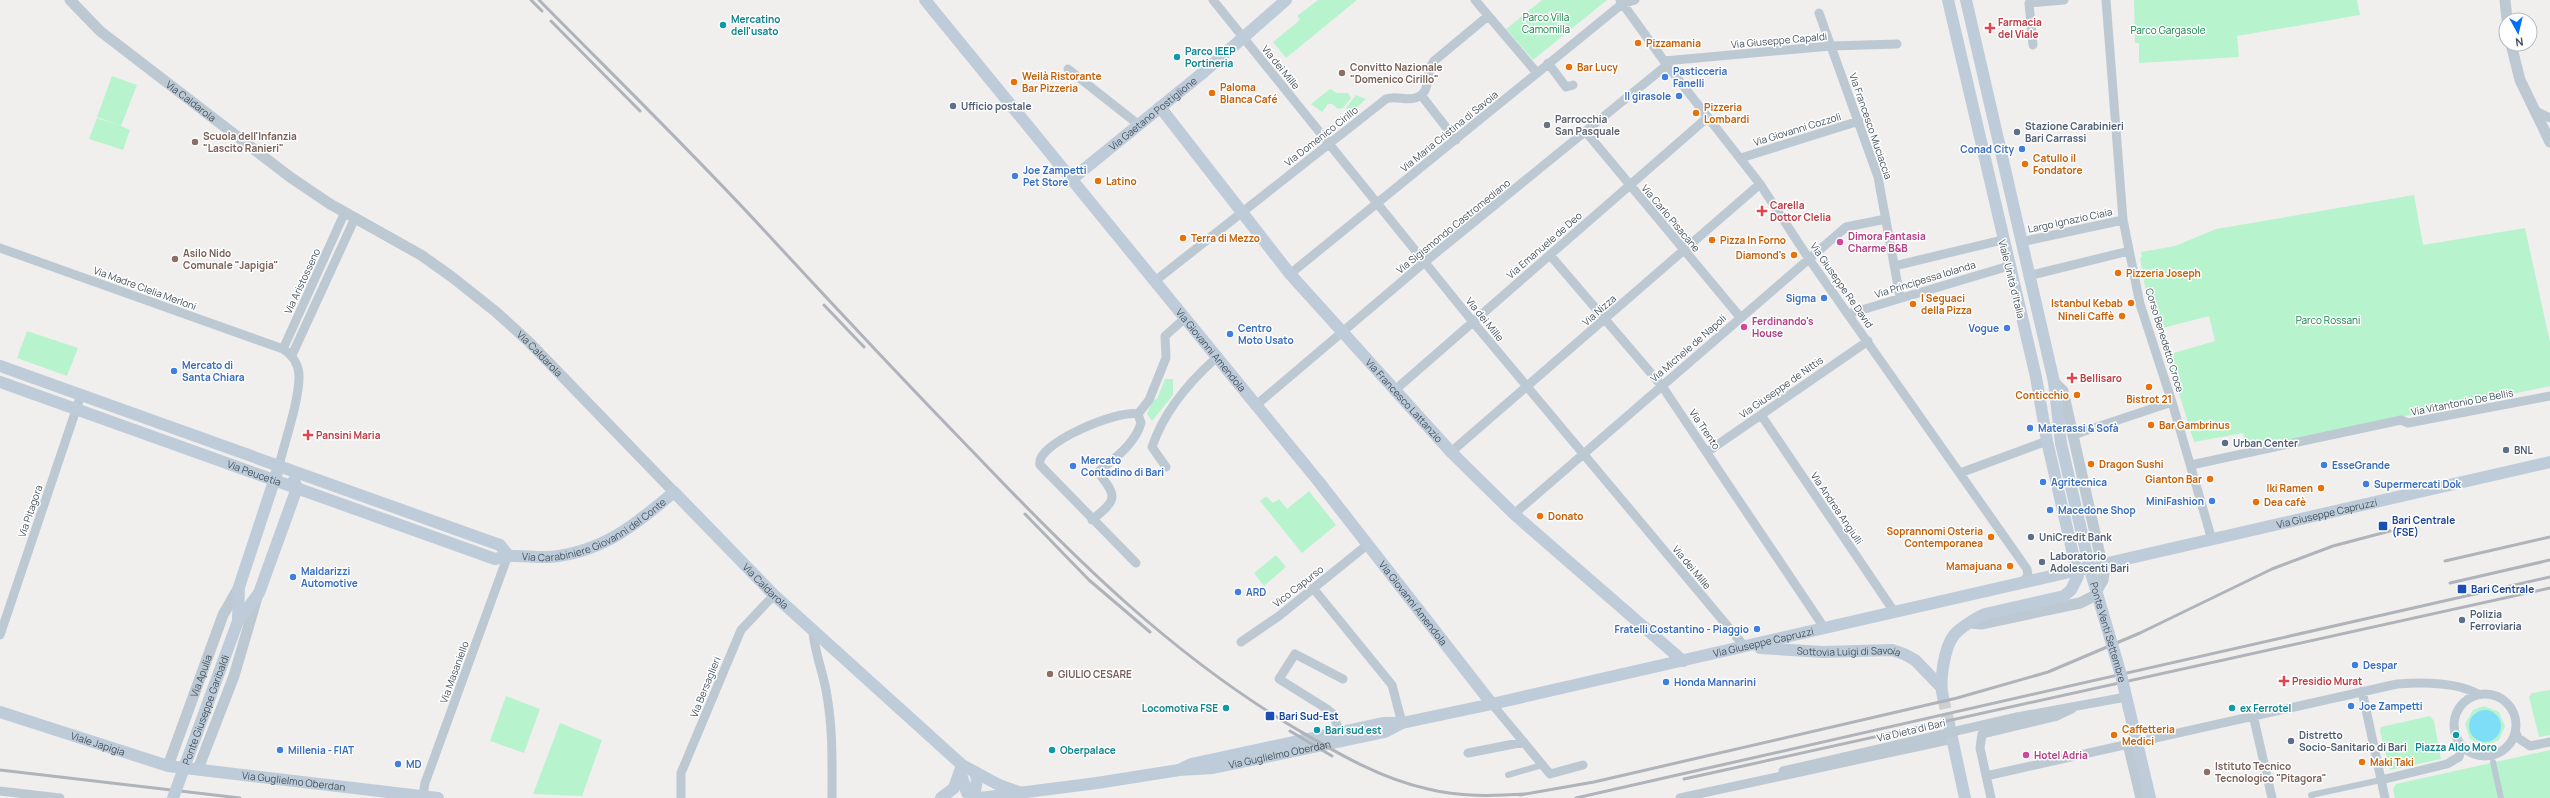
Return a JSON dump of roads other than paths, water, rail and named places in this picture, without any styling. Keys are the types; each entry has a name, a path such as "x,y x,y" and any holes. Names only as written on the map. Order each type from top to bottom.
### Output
{"main road":[{"name":"Via Giovanni Amendola","path":"925,0 1155,281 1255,406 1319,482 1492,704"},
{"name":"Via Gaetano Postiglione","path":"1072,179 1160,108 1286,0"},
{"name":"Viale Unità d'Italia","path":"1948,0 2002,240 2036,378 2047,441 2077,574"},
{"name":"Viale Unità d'Italia","path":"1966,0 2028,276 2054,382 2061,443"},
{"path":"1956,35 1964,30 1974,31"},
{"name":"Via Francesco Lattanzio","path":"1160,108 1243,210 1290,274 1451,452 1514,514 1683,661"},
{"path":"1986,170 1997,170 2004,166"},
{"path":"0,366 500,545 508,555"},
{"name":"Via Peucetia","path":"0,382 496,559 508,555"},
{"name":"Ponte Venti Settembre","path":"2061,443 2091,573 2121,675 2150,798"},
{"name":"Via Giuseppe Capruzzi","path":"1492,704 1895,613 2077,574 2103,565 2550,462"},
{"path":"238,621 259,593 297,488 288,472 279,465"},
{"name":"Via Apulia","path":"238,621 239,587 279,465"},
{"name":"Via Carabiniere Giovanni del Conte","path":"508,555 550,557 592,548 621,535 674,492"},
{"name":"Via Caldarola","path":"674,492 774,595 962,769 975,772 999,785 1021,794"},
{"name":"Sottovia Luigi di Savoia","path":"1745,647 1823,652 1892,650 1915,660 1941,691 1946,656 1954,635 1976,618 1985,614 2064,596 2070,590 2077,574"},
{"name":"Ponte Giuseppe Garibaldi","path":"173,798 238,621"},
{"name":"Via Guglielmo Oberdan","path":"980,798 1021,794 1179,770 1193,771 1265,758 1385,732 1402,723 1492,704"},
{"name":"Viale Japigia","path":"0,712 168,766 198,769"},
{"name":"Via Guglielmo Oberdan","path":"1179,770 1192,764 1391,722 1402,723"},
{"path":"1949,724 1965,798"},
{"name":"Via Guglielmo Oberdan","path":"198,769 438,798"},
{"path":"941,798 954,788 962,769"},
{"path":"962,769 967,793 973,798 977,779 975,772"}],"street":[{"name":"Via Caldarola","path":"70,0 100,31 290,177 350,215 420,255 452,277 496,312 528,341 674,492"},
{"name":"Via dei Mille","path":"1213,0 1526,387 1745,647"},
{"path":"1475,0 1537,73"},
{"path":"1621,2 1635,0"},
{"path":"2033,45 2029,3 2064,0"},
{"name":"Corso Benedetto Croce","path":"2106,0 2123,220 2128,249 2140,304 2172,402 2212,540"},
{"path":"2505,0 2506,12"},
{"name":"Via Giuseppe Re David","path":"1621,2 1666,63 1760,184 1809,259 2027,569 2028,576 2017,586"},
{"name":"Via Maria Cristina di Savoia","path":"1290,274 1456,140 1621,2"},
{"name":"Via Francesco Muciaccia","path":"1819,13 1878,176 1900,297"},
{"path":"1456,140 1421,95 1426,88 1430,66 1434,61 1488,16"},
{"name":"Via Giuseppe Capaldi","path":"1666,63 1831,46 1897,44"},
{"path":"2513,52 2520,80 2550,142"},
{"name":"Via Sigismondo Castromediano","path":"1255,406 1426,262 1586,132 1666,63"},
{"path":"1548,64 1566,87 1573,85"},
{"path":"1068,68 1139,125"},
{"name":"Via Domenico Cirillo","path":"1155,281 1243,210 1330,144 1386,99 1391,97 1414,98 1421,95"},
{"path":"2534,110 2550,118"},
{"name":"Via Emanuele de Deo","path":"1395,390 1708,117"},
{"name":"Via Giovanni Cozzoli","path":"1740,158 1859,121"},
{"name":"Via Carlo Pisacane","path":"1586,132 1740,317"},
{"name":"Via Nizza","path":"1451,452 1760,184"},
{"name":"Via Aristosseno","path":"283,349 350,215"},
{"path":"292,355 350,215"},
{"name":"Via Michele de Napoli","path":"1514,514 1740,317 1846,227 1886,219"},
{"name":"Largo Ignazio Ciaia","path":"2021,242 2123,220"},
{"path":"1894,266 2002,240"},
{"name":"Via Madre Clelia Merloni","path":"0,248 283,349"},
{"path":"2028,276 2128,249"},
{"name":"Via Trento","path":"1550,255 1662,386 1825,629"},
{"name":"Via Principessa Iolanda","path":"1848,314 1900,297 2009,266"},
{"path":"1138,414 1149,400 1166,358 1165,336 1184,319"},
{"name":"Via Giuseppe de Nittis","path":"1707,452 1868,341"},
{"path":"279,465 297,391 299,373 292,355 283,349"},
{"path":"1166,467 1152,447 1159,428 1189,384 1216,358"},
{"name":"Viale Unità d'Italia","path":"2054,382 2063,391 2103,565"},
{"name":"Via Pitagora","path":"0,635 3,619 81,395"},
{"name":"Via Vitantonio De Bellis","path":"2191,465 2401,420 2408,423 2550,396"},
{"path":"2073,435 2172,402"},
{"path":"1136,563 1092,520 1040,465 1040,456 1062,439 1100,421 1125,414 1138,414"},
{"path":"1092,520 1112,502 1114,496 1112,490 1098,472 1125,449 1136,435 1141,423 1138,414"},
{"name":"Via Andrea Angiulli","path":"1761,415 1895,613"},
{"path":"1960,473 2047,441"},
{"name":"Vico Capurso","path":"1241,642 1314,588 1367,545"},
{"name":"Via Masaniello","path":"423,796 425,783 508,555"},
{"path":"1971,623 1981,624 2080,604 2094,596 2104,580 2103,565"},
{"name":"Via Apulia","path":"168,766 223,615 239,587"},
{"path":"1314,588 1392,685 1402,723"},
{"path":"198,769 234,676 259,593"},
{"name":"Via Bersaglieri","path":"681,798 681,773 738,636 749,620 774,595"},
{"path":"813,632 814,652 827,693 830,713 832,798"},
{"path":"1340,733 1333,714 1328,709 1279,679 1295,654 1343,679"},
{"path":"1991,798 1986,776 2362,691 2418,682 2471,690 2478,694 2488,694 2505,701 2516,716 2516,733 2518,738 2533,745 2550,742"},
{"path":"2362,691 2385,798"},
{"path":"2478,694 2464,702 2455,716 2454,733 2462,747 2476,755 2492,756 2510,745 2516,733"},
{"name":"Via Dieta di Bari","path":"1986,776 1980,748 1982,734 2057,716 2072,709 2126,697 2132,743"},
{"path":"1492,704 1550,774 1581,766"},
{"name":"Via Dieta di Bari","path":"1756,781 1764,776 1783,771 2017,717 2055,709 2072,709"},
{"path":"2253,715 2272,798"},
{"name":"Via Dieta di Bari","path":"1680,798 1953,739"},
{"path":"1468,753 1524,742"},
{"path":"2132,743 2140,798"},
{"path":"2312,798 2311,795 2447,764 2459,757 2462,747"},
{"path":"2493,762 2501,798"},
{"path":"1508,775 1542,765"},
{"path":"0,791 60,798"}],"water":[{"path":"2482,710 2488,710 2498,717 2501,726 2500,732 2494,739 2488,742 2482,742 2472,735 2469,729 2469,723 2476,713"}],"tunnel":[{"path":"1943,697 1949,724"}],"railway":[{"path":"531,0 542,11"},
{"path":"539,0 652,113 735,199 1014,495 1089,569 1168,638 1209,671 1252,701 1329,748 1377,772 1411,785 1440,792 1464,795 1525,794"},
{"path":"551,21 640,111"},
{"path":"824,305 864,347"},
{"path":"1025,514 1089,580 1150,632"},
{"path":"1520,795 1594,782 1957,698 2048,672 2140,633 2272,569 2333,546 2390,531"},
{"path":"2445,561 2550,537"},
{"path":"2450,583 2550,560"},
{"path":"1576,798 2550,577"},
{"path":"1684,779 2550,588"},
{"path":"1290,731 1332,756"},
{"path":"0,770 240,798"}],"place":[{"name":"Mercatino dell'usato","path":"723,25"},
{"name":"Farmacia del Viale","path":"1990,28"},
{"name":"Pizzamania","path":"1638,43"},
{"name":"Parco IEEP Portineria","path":"1177,57"},
{"name":"Bar Lucy","path":"1569,67"},
{"name":"Convitto Nazionale \"Domenico Cirillo\"","path":"1342,73"},
{"name":"Pasticceria Fanelli","path":"1665,77"},
{"name":"Weilà Ristorante Bar Pizzeria","path":"1014,82"},
{"name":"Paloma Blanca Café","path":"1212,93"},
{"name":"Il girasole","path":"1679,96"},
{"name":"Ufficio postale","path":"953,106"},
{"name":"Pizzeria Lombardi","path":"1696,113"},
{"name":"Parrocchia San Pasquale","path":"1547,125"},
{"name":"Stazione Carabinieri Bari Carrassi","path":"2017,132"},
{"name":"Scuola dell'Infanzia \"Lascito Ranieri\"","path":"195,142"},
{"name":"Conad City","path":"2022,149"},
{"name":"Catullo il Fondatore","path":"2025,164"},
{"name":"Joe Zampetti Pet Store","path":"1015,176"},
{"name":"Latino","path":"1098,181"},
{"name":"Carella Dottor Clelia","path":"1762,211"},
{"name":"Terra di Mezzo","path":"1183,238"},
{"name":"Pizza In Forno","path":"1712,240"},
{"name":"Dimora Fantasia Charme B&B","path":"1840,242"},
{"name":"Diamond's","path":"1794,255"},
{"name":"Asilo Nido Comunale \"Japigia\"","path":"175,259"},
{"name":"Pizzeria Joseph","path":"2118,273"},
{"name":"Sigma","path":"1824,298"},
{"name":"Istanbul Kebab","path":"2131,303"},
{"name":"I Seguaci della Pizza","path":"1913,304"},
{"name":"Nineli Caffè","path":"2122,316"},
{"name":"Ferdinando's House","path":"1744,327"},
{"name":"Vogue","path":"2007,328"},
{"name":"Centro Moto Usato","path":"1230,334"},
{"name":"Mercato di Santa Chiara","path":"174,371"},
{"name":"Bellisaro","path":"2072,378"},
{"name":"Bistrot 21","path":"2149,387"},
{"name":"Conticchio","path":"2077,395"},
{"name":"Bar Gambrinus","path":"2151,425"},
{"name":"Materassi & Sofà","path":"2030,428"},
{"name":"Pansini Maria","path":"308,435"},
{"name":"Urban Center","path":"2225,443"},
{"name":"BNL","path":"2506,450"},
{"name":"Dragon Sushi","path":"2091,464"},
{"name":"EsseGrande","path":"2324,465"},
{"name":"Mercato Contadino di Bari","path":"1073,466"},
{"name":"Gianton Bar","path":"2210,479"},
{"name":"Agritecnica","path":"2043,482"},
{"name":"Supermercati Dok","path":"2366,484"},
{"name":"Iki Ramen","path":"2321,488"},
{"name":"MiniFashion","path":"2212,501"},
{"name":"Dea cafè","path":"2256,502"},
{"name":"Macedone Shop","path":"2050,510"},
{"name":"Donato","path":"1540,516"},
{"name":"Bari Centrale (FSE)","path":"2383,526"},
{"name":"Soprannomi Osteria Contemporanea","path":"1991,537"},
{"name":"UniCredit Bank","path":"2031,537"},
{"name":"Laboratorio Adolescenti Bari","path":"2042,562"},
{"name":"Mamajuana","path":"2010,566"},
{"name":"Maldarizzi Automotive","path":"293,577"},
{"name":"Bari Centrale","path":"2462,589"},
{"name":"ARD","path":"1238,592"},
{"name":"Polizia Ferroviaria","path":"2462,620"},
{"name":"Fratelli Costantino - Piaggio","path":"1757,629"},
{"name":"Despar","path":"2355,665"},
{"name":"GIULIO CESARE","path":"1050,674"},
{"name":"Presidio Murat","path":"2284,681"},
{"name":"Honda Mannarini","path":"1666,682"},
{"name":"Joe Zampetti","path":"2351,706"},
{"name":"Locomotiva FSE","path":"1226,708"},
{"name":"ex Ferrotel","path":"2232,708"},
{"name":"Bari Sud-Est","path":"1270,716"},
{"name":"Bari sud est","path":"1317,730"},
{"name":"Caffetteria Medici","path":"2114,735"},
{"name":"Piazza Aldo Moro","path":"2456,735"},
{"name":"Distretto Socio-Sanitario di Bari","path":"2291,741"},
{"name":"Millenia - FIAT","path":"280,750"},
{"name":"Oberpalace","path":"1052,750"},
{"name":"Hotel Adria","path":"2026,755"},
{"name":"Maki Taki","path":"2362,762"},
{"name":"MD","path":"398,764"},
{"name":"Istituto Tecnico Tecnologico \"Pitagora\"","path":"2207,772"}],"park label":[{"name":"Parco Villa Camomilla","path":"1546,22"},
{"name":"Parco Gargasole","path":"2168,30"},
{"name":"Parco Rossani","path":"2328,320"}]}
